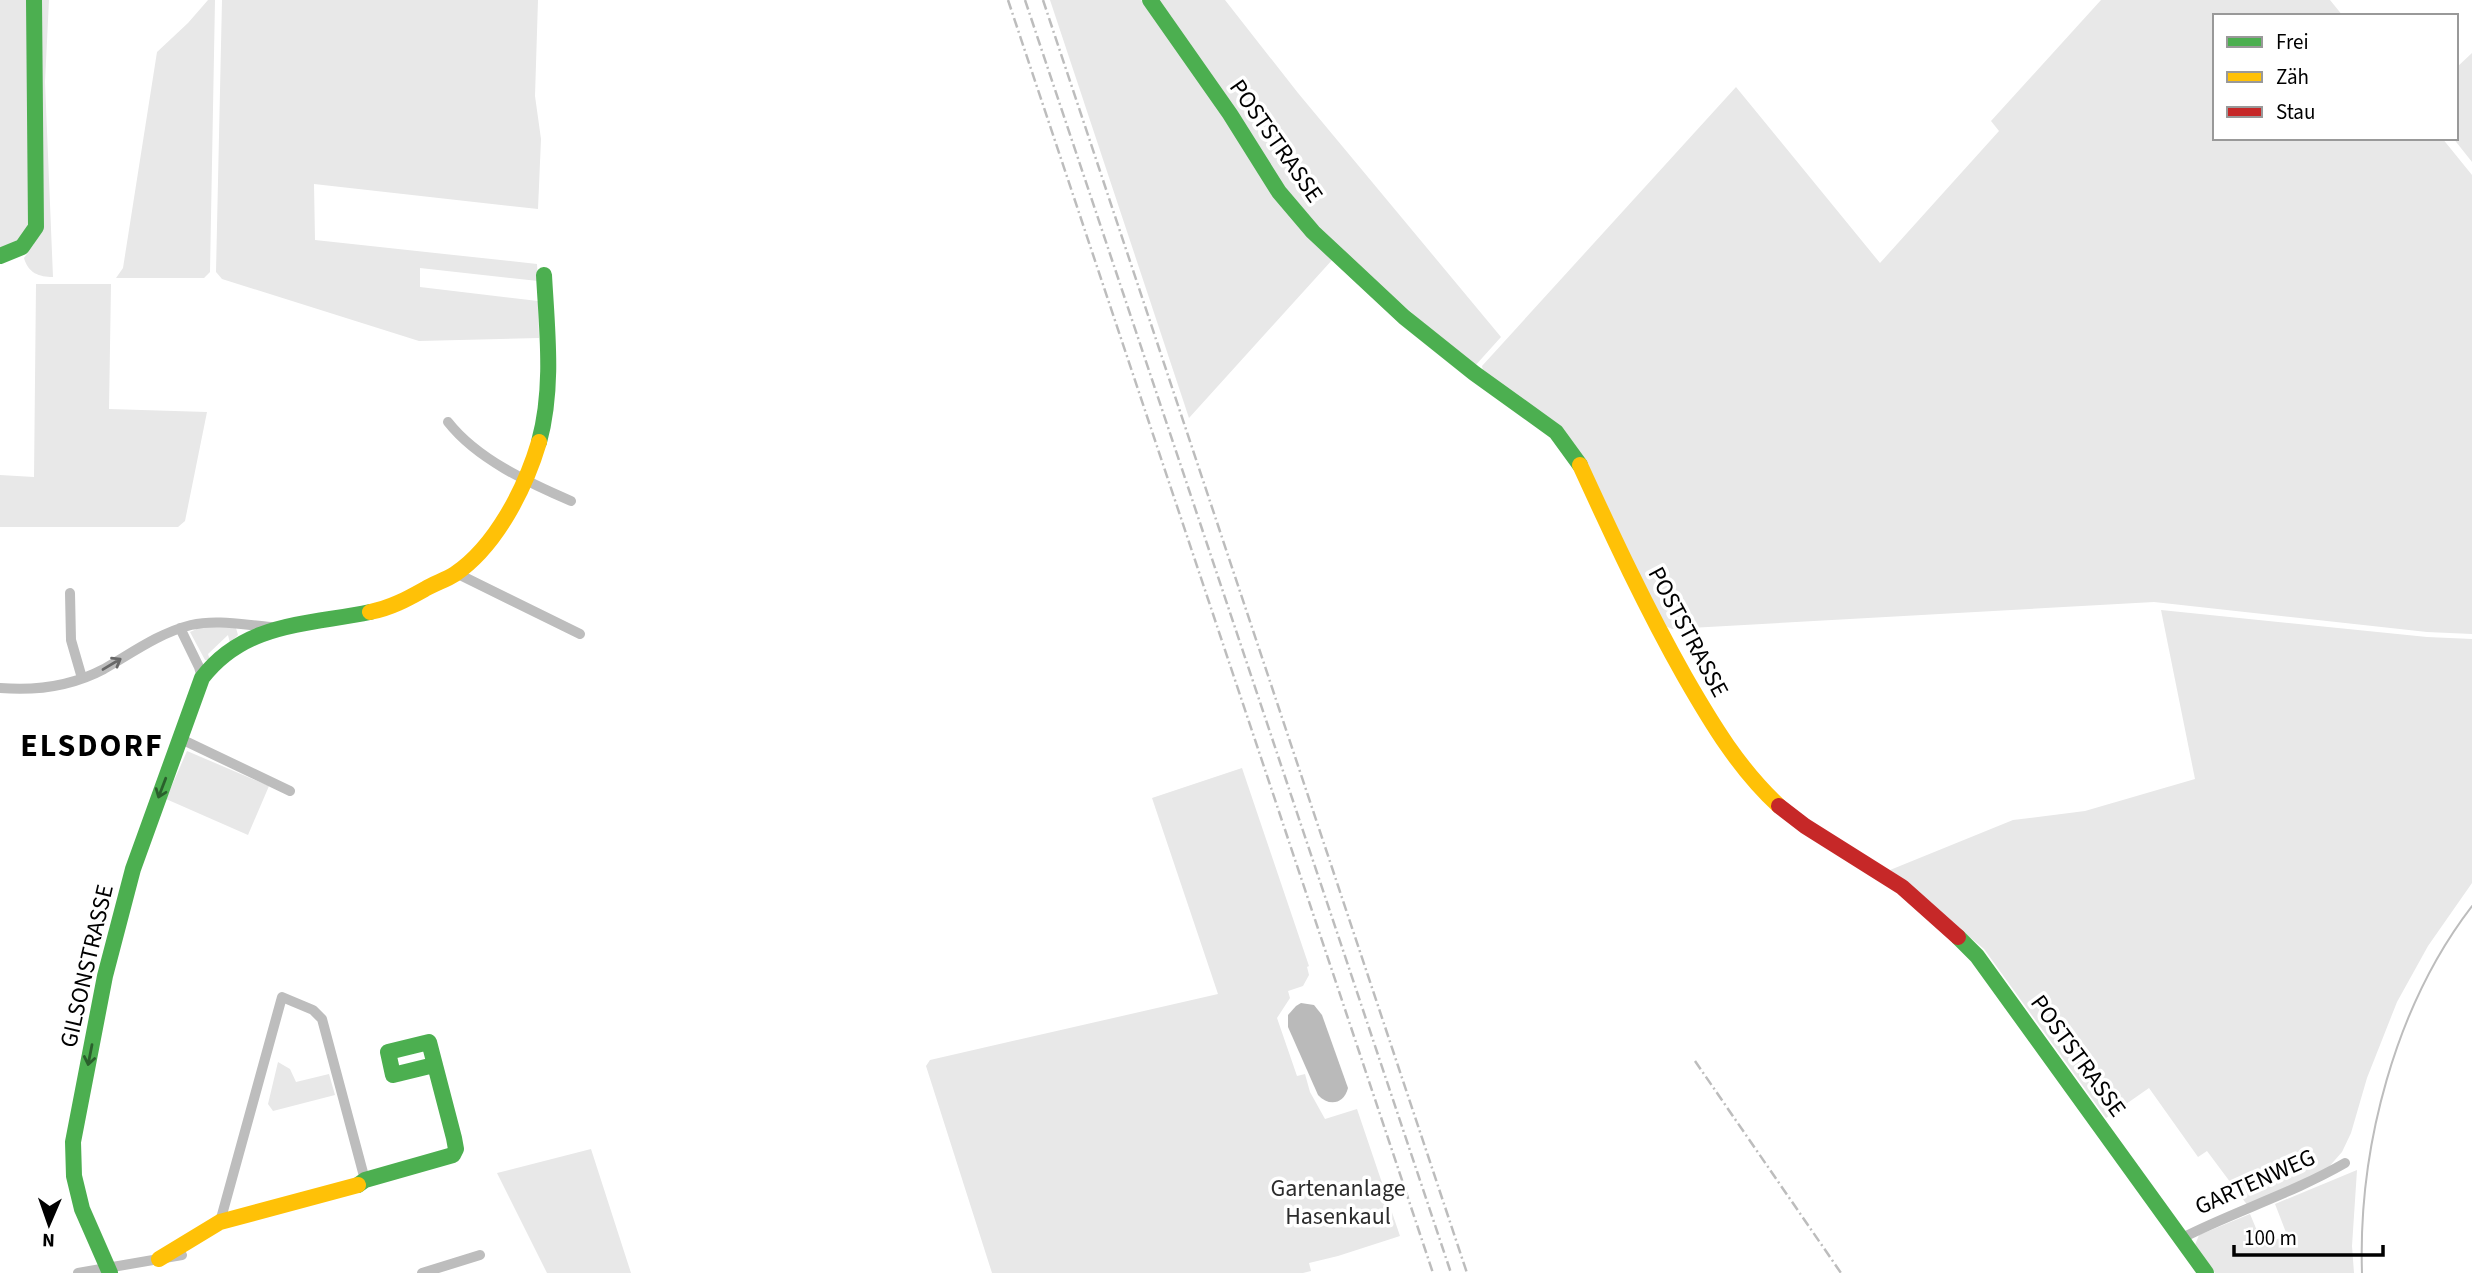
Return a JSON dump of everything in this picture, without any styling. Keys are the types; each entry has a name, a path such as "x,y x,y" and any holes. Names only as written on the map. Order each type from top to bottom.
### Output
{"street":[{"path":"0,256 23,247 33,236 36,227 34,0"},
{"name":"POSTSTRASSE","path":"1150,0 1230,114 1279,192 1305,223 1404,317 1565,441 1577,458 1660,634 1731,753 1778,806 1890,879 1936,915 1977,956 2206,1273"},
{"name":"GILSONSTRASSE","path":"108,1270 77,1192 71,1160 73,1142 105,976 119,922 134,869 202,678 214,663 236,645 254,635 396,605 456,573 469,562 511,508 536,455 543,430 547,376 544,275"},
{"path":"448,422 459,436 523,481 571,501"},
{"path":"456,573 580,634"},
{"path":"70,593 71,640 82,678"},
{"name":"GILSONSTRASSE","path":"0,688 47,688 82,678 180,628 211,622 277,628"},
{"path":"180,628 202,678"},
{"path":"181,739 290,791"},
{"path":"220,1222 282,997 313,1010 322,1019 365,1180"},
{"path":"159,1259 220,1222 453,1156 456,1149 435,1065"},
{"name":"GARTENWEG","path":"2182,1238 2234,1213 2313,1182 2345,1163"},
{"path":"78,1273 108,1270 182,1255"},
{"path":"422,1273 480,1255"}],"green space":[{"path":"0,0 29,0 31,211 28,224 19,240 0,248"},
{"path":"41,0 49,0 45,82 53,277 35,273 24,258 34,244"},
{"path":"208,0 215,0 210,272 204,278 116,278 123,268 157,52"},
{"path":"222,0 538,0 535,96 541,139 538,209 314,184 315,240 537,264 538,281 420,268 420,287 538,301 539,338 419,341 222,279 216,272"},
{"path":"1050,0 1141,0 1333,259 1189,418"},
{"path":"1158,0 1225,0 1298,93 1501,337 1474,367 1340,250 1287,194"},
{"path":"2101,0 2330,0 2341,14 2213,14 2213,140 2444,140 2472,175 2472,634 2427,632 2154,602 1672,629 1663,625 1582,455 1484,375 1482,366 1736,87 1880,263 1999,131 1991,121"},
{"path":"2472,53 2472,162 2455,140 2458,140 2458,66"},
{"path":"36,284 111,284 109,409 207,412 185,521 178,527 0,527 0,475 34,477"},
{"path":"2161,610 2427,637 2472,639 2472,883 2428,946 2397,1002 2342,1152 2327,1169 2248,1206 2207,1151 2198,1157 2149,1088 2106,1118 1984,949 1890,870 2013,820 2085,811 2195,779"},
{"path":"199,628 236,628 238,635 230,643 228,635 208,654 210,660 205,660 190,632"},
{"path":"187,751 269,786 248,835 166,799"},
{"name":"Gartenanlage Hasenkaul","path":"1242,768 1309,966 1309,975 1303,986 1288,991 1290,998 1277,1018 1297,1076 1305,1074 1310,1092 1325,1119 1357,1109 1400,1236 1309,1263 1311,1271 1303,1273 992,1273 926,1066 930,1060 1218,994 1152,798"},
{"path":"278,1062 290,1069 296,1082 329,1074 335,1095 273,1111 268,1104"},
{"path":"591,1149 631,1273 547,1273 497,1173"},
{"path":"2357,1170 2352,1246 2354,1273 2215,1273 2195,1245 2199,1235 2250,1214 2263,1245 2287,1235 2275,1204"}],"shaded area":[{"path":"1301,1003 1314,1005 1322,1015 1348,1088 1343,1098 1336,1102 1327,1101 1318,1095 1288,1027 1288,1015"}],"tram line":[{"path":"2362,1273 2362,1225 2367,1177 2387,1080 2402,1033 2422,988 2445,945 2472,906"}],"railway":[{"path":"1008,0 1433,1273"},
{"path":"1025,0 1451,1273"},
{"path":"1043,0 1467,1273"},
{"path":"1695,1061 1841,1273"}],"traffic: fast":[{"path":"0,256 22,247 36,227 34,0"},
{"path":"1150,0 1230,114 1279,192 1313,232 1404,317 1474,373 1556,432 1580,465"},
{"path":"539,442 548,380 544,275"},
{"path":"110,1273 82,1209 74,1176 73,1142 105,976 133,869 202,678 219,660 257,636 300,624 370,612"},
{"path":"1958,937 1977,956 2206,1273"},
{"path":"358,1185 365,1180 453,1155 456,1149 454,1138 429,1042 388,1052 393,1075 434,1065"}],"traffic: slow":[{"path":"370,612 405,600 452,576 470,562 507,515 526,479 539,442"},
{"path":"1580,465 1643,599 1695,695 1751,777 1779,806"},
{"path":"159,1259 220,1222 358,1185"}],"traffic: jam":[{"path":"1779,806 1805,826 1902,887 1958,937"}],"district":[{"name":"ELSDORF","path":"92,746"}]}
